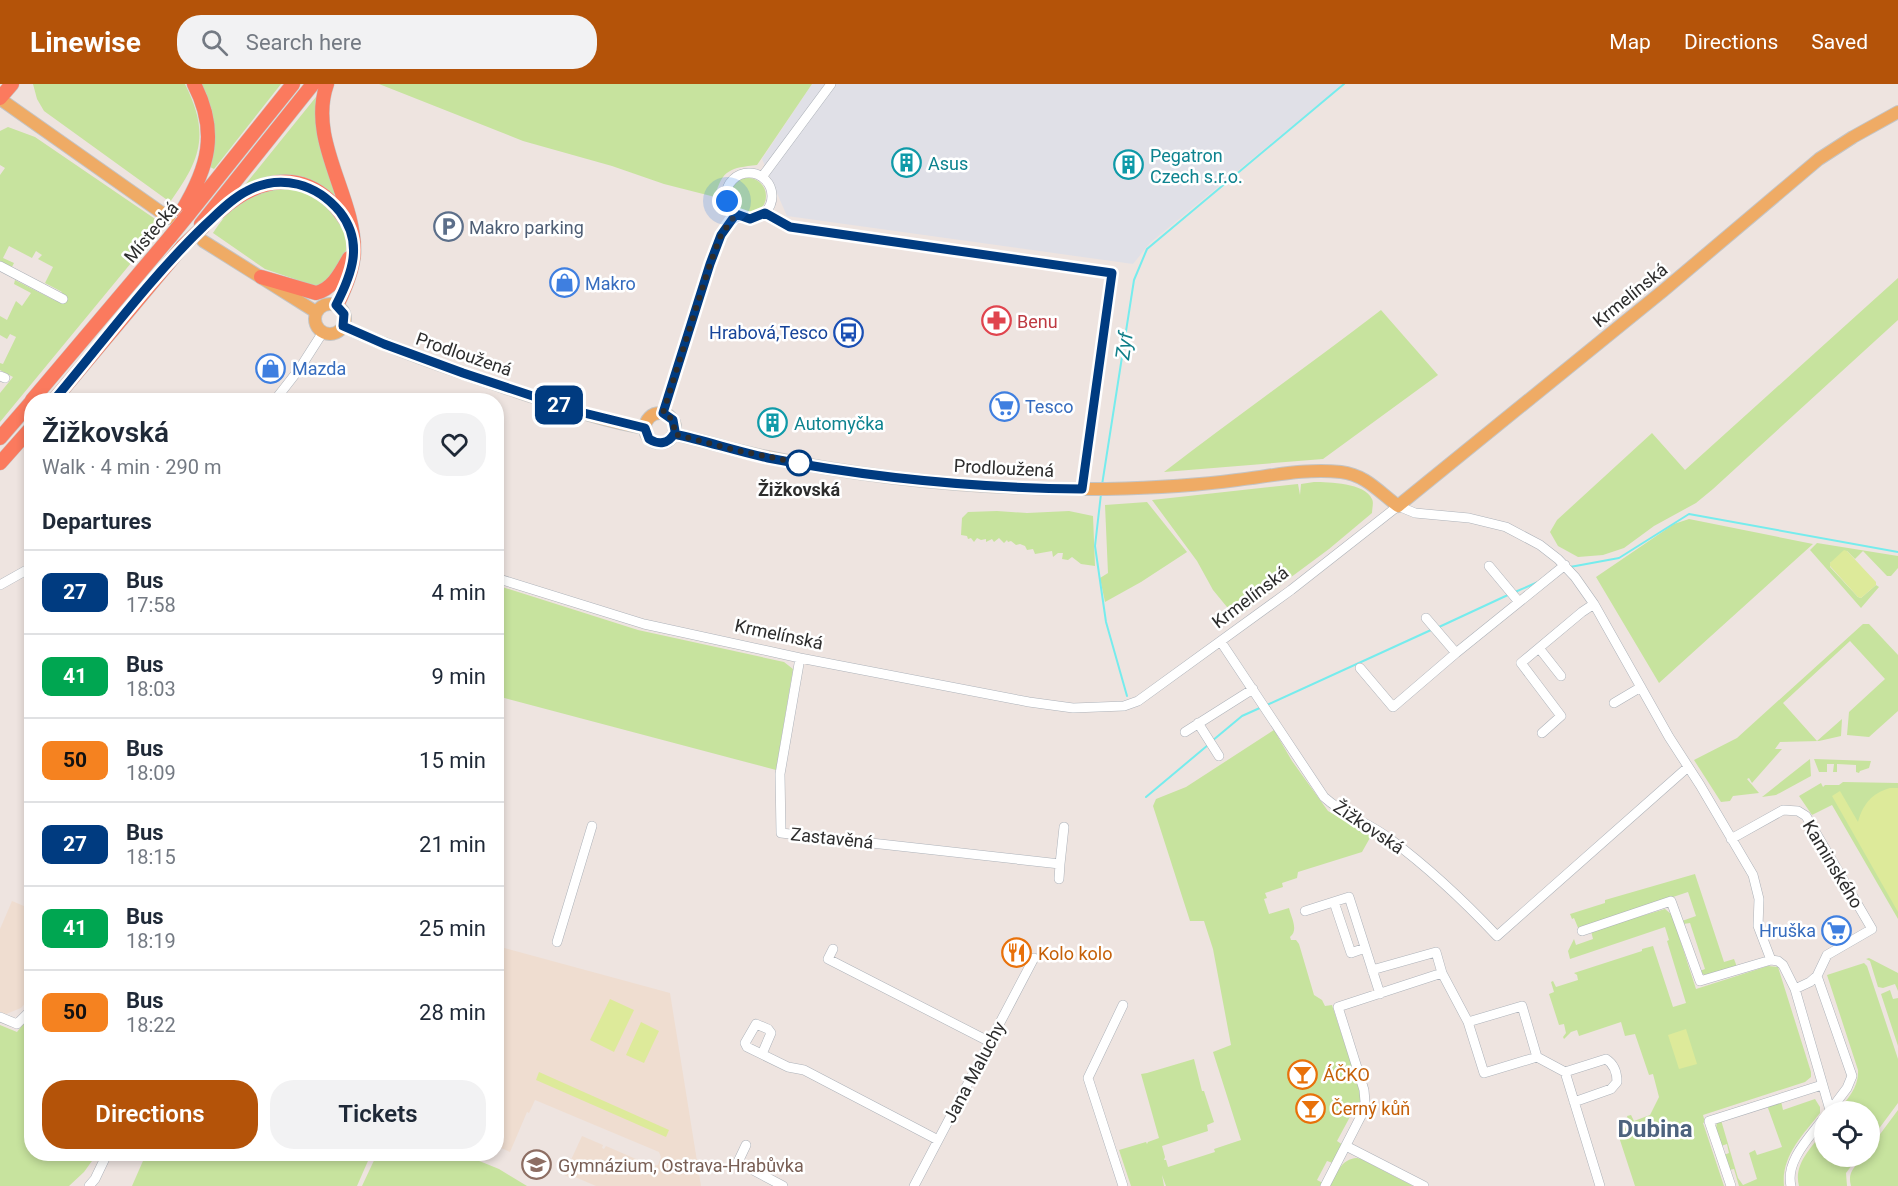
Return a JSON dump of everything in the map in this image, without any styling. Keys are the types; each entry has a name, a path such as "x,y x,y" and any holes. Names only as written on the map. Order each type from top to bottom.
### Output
{"highway":[{"path":"0,98 12,84"},
{"path":"180,215 202,174 207,152 206,116 194,84"},
{"name":"Místecká","path":"39,393 147,265 180,215 293,84"},
{"name":"Místecká","path":"60,393 203,225 314,84"},
{"path":"327,84 322,96 324,134 349,224 354,251 349,277 336,305"},
{"path":"203,225 247,191 269,183 281,182 302,185 321,194 349,224"},
{"path":"261,277 316,293 324,291 331,285 354,251"},
{"name":"Místecká","path":"0,438 24,410"},
{"path":"0,463 24,436"}],"main road":[{"path":"0,98 180,215"},
{"name":"Krmelínská","path":"1398,506 1664,290 1819,159 1844,142 1898,112"},
{"path":"203,241 316,312"},
{"path":"325,304 336,305 344,314 343,326 334,333 323,332 315,323 316,312 325,304"},
{"name":"Prodloužená","path":"343,326 463,373 584,413 645,428"},
{"path":"663,413 669,416 674,423 674,434 666,442 657,443 649,439 645,428 646,422 652,415 663,413"},
{"name":"Prodloužená","path":"674,434 766,457 872,475 980,486 1109,489 1173,486 1326,471 1351,474 1367,481 1398,506"}],"street":[{"path":"762,177 831,84"},
{"path":"747,173 762,177 767,181 772,192 768,209 758,217 750,219 736,214 727,201 727,194 733,180 747,173"},
{"path":"663,413 710,264 721,235 736,214"},
{"path":"0,266 63,299"},
{"path":"280,393 323,332"},
{"path":"1398,506 1415,513 1469,518 1506,527 1530,538 1565,565 1594,604 1757,886 1758,926 1771,960"},
{"name":"Krmelínská","path":"504,580 644,624 800,658 1029,702 1073,708 1105,708 1138,702 1221,642 1398,506"},
{"path":"1360,668 1393,706 1565,565"},
{"path":"1489,566 1519,602"},
{"path":"0,585 24,572"},
{"path":"1561,716 1521,663 1594,604"},
{"path":"1426,618 1456,653"},
{"name":"Žižkovská","path":"1221,642 1324,796 1337,809 1388,837 1418,861 1466,903 1497,936 1688,767"},
{"path":"1539,648 1561,676"},
{"name":"Zastavěná","path":"800,658 780,774 781,832 1060,864"},
{"path":"1614,703 1641,687"},
{"path":"1185,732 1252,689"},
{"path":"1542,733 1570,710"},
{"path":"1198,723 1219,756"},
{"name":"Kaminského","path":"1731,839 1784,810 1798,811 1806,816 1872,929 1827,955 1817,976"},
{"path":"557,942 592,826"},
{"path":"1059,879 1064,827"},
{"path":"1305,911 1349,897 1380,994"},
{"path":"1582,931 1671,901 1700,981 1771,960 1778,961 1783,965 1795,989 1825,1101"},
{"path":"1334,902 1351,953 1365,948"},
{"path":"833,948 828,959 990,1042"},
{"path":"1372,970 1436,952 1442,973 1468,1022 1484,1074 1537,1057"},
{"name":"Jana Maluchy","path":"914,1186 1034,958"},
{"path":"1325,1186 1362,1114 1365,1102 1364,1090 1338,1007 1442,973"},
{"path":"1795,989 1817,976 1852,1076 1847,1088 1837,1101"},
{"path":"1123,1005 1088,1078 1124,1186"},
{"path":"1468,1022 1522,1006 1537,1057 1565,1072 1600,1186"},
{"path":"0,1017 17,1024 24,1017"},
{"path":"762,1054 788,1067 804,1070 938,1140"},
{"path":"1565,1072 1606,1059 1613,1066 1617,1077 1617,1082 1611,1089 1575,1102"},
{"path":"1731,1186 1709,1121 1822,1085"},
{"path":"1791,1186 1790,1169 1814,1133"},
{"path":"746,1145 738,1162 783,1186"},
{"path":"1346,1146 1424,1186"},
{"path":"89,1186 104,1161"}],"shaded area":[{"path":"812,84 1343,84 1150,243 1133,264 787,216 762,159"},
{"path":"12,901 24,906 24,1005 6,1014 0,1013 0,929"},
{"path":"504,948 670,993 701,1186 596,1186 564,1175 582,1136 603,1145 604,1149 606,1146 652,1166 658,1165 661,1157 659,1152 535,1100 529,1113 527,1112 510,1152 504,1149"}],"green space":[{"path":"33,84 185,84 198,117 198,146 189,172 170,202 44,111 37,99"},
{"path":"200,84 281,84 214,169 210,167 214,136 212,110"},
{"path":"379,84 812,84 757,165 740,167 725,175 715,197 523,141"},
{"path":"316,97 318,133 335,195 302,180 244,186"},
{"path":"8,127 35,137 164,225 0,422 0,393 13,377 0,370 0,363 3,364 16,337 10,334 7,339 0,335 0,316 7,320 16,301 22,306 31,293 14,284 15,280 56,301 62,292 45,283 53,267 38,259 42,255 36,251 32,258 9,246 3,258 14,263 12,267 0,261 0,175 5,168 0,165 0,131"},
{"path":"748,178 760,184 766,196 760,208 748,214 736,208 730,196 736,184"},
{"path":"281,185 312,192 339,217 344,226 347,246 345,254 327,280 320,285 312,285 265,269 213,233 234,206 241,201 257,192"},
{"path":"1898,278 1898,320 1696,503 1654,526 1624,548 1603,555 1578,557 1558,546 1550,532 1557,520 1652,433 1685,470"},
{"path":"1381,310 1438,375 1323,459 1164,472 1218,431"},
{"path":"1314,482 1346,484 1362,490 1372,499 1372,513 1329,549 1236,618 1213,590 1197,561 1152,500 1298,484 1300,495 1301,484"},
{"path":"1147,502 1187,552 1105,602 1100,578 1108,573 1105,505"},
{"path":"1069,511 1093,516 1095,566 1081,564 1072,557 1068,560 1062,559 1063,553 1058,553 1053,557 1052,551 1035,554 1033,549 1027,550 1025,546 1016,545 1007,540 1004,543 999,538 994,542 992,539 986,542 986,539 977,538 974,542 971,538 968,539 967,536 961,535 962,518 968,512 1027,513"},
{"path":"1689,519 1813,544 1659,683 1596,577 1674,524"},
{"path":"1817,543 1898,556 1898,568 1891,576 1887,576 1863,551 1855,559 1847,551 1830,563 1830,567 1858,597 1861,598 1876,585 1879,587 1861,608 1810,550"},
{"path":"1844,550 1876,582 1876,585 1861,598 1830,566 1830,563"},
{"path":"504,588 638,630 784,662 793,669 776,770 504,698"},
{"path":"1863,624 1869,624 1898,655 1898,711 1869,737 1847,735 1849,712 1885,679 1850,641 1783,703 1817,741 1842,719 1841,736 1819,741 1780,742 1775,749 1782,749 1752,783 1749,778 1747,779 1759,793 1733,796 1730,801 1721,802 1694,760 1737,738"},
{"path":"1274,730 1292,761 1328,811 1371,836 1362,852 1298,872 1297,878 1282,883 1283,887 1265,893 1267,898 1264,899 1269,914 1289,908 1294,927 1290,937 1299,944 1314,995 1322,1000 1325,1006 1332,1005 1359,1088 1361,1102 1358,1116 1352,1113 1337,1141 1343,1145 1333,1163 1327,1161 1317,1180 1323,1183 1322,1186 1166,1186 1162,1175 1164,1186 1131,1186 1119,1150 1146,1142 1147,1144 1159,1138 1141,1074 1194,1059 1202,1091 1204,1091 1214,1122 1207,1125 1208,1131 1162,1146 1164,1160 1168,1167 1215,1152 1214,1149 1241,1140 1213,1052 1231,1045 1213,949 1204,921 1190,921 1153,806 1156,799 1186,787"},
{"path":"1810,759 1811,776 1776,795 1762,797"},
{"path":"1814,759 1871,761 1869,768 1859,773 1856,772 1856,765 1837,764 1837,772 1833,772 1834,764 1827,764 1827,772 1819,772"},
{"path":"1843,782 1898,783 1898,919 1832,805 1812,815 1799,796 1821,783 1823,787 1839,785"},
{"path":"1890,788 1898,788 1898,912 1832,796 1840,791 1858,822 1869,800"},
{"path":"1695,874 1724,962 1734,959 1737,967 1704,975 1700,971 1705,969 1690,923 1683,924 1682,921 1696,916 1688,892 1579,930 1570,914 1605,903 1605,900"},
{"path":"1665,909 1673,918 1696,989 1768,966 1778,967 1811,1072 1811,1077 1805,1082 1703,1115 1705,1122 1703,1123 1724,1186 1635,1186 1617,1131 1625,1129 1629,1122 1627,1116 1631,1115 1634,1121 1650,1115 1659,1097 1653,1074 1649,1075 1635,1034 1625,1036 1621,1022 1579,1036 1577,1030 1564,1039 1566,1033 1564,1024 1559,1025 1549,994 1554,992 1551,982 1553,981 1556,987 1578,980 1574,973 1653,946 1673,1007 1686,1003 1667,941 1669,940 1665,927 1570,959 1568,951 1574,939 1576,945 1593,939 1591,931"},
{"path":"1869,958 1898,973 1898,991 1895,984 1883,988 1878,987 1870,961 1866,959"},
{"path":"1864,963 1867,966 1898,1059 1898,1103 1880,1127 1880,1101 1846,1101 1855,1087 1858,1070 1827,975"},
{"path":"1890,990 1893,999 1898,998 1898,1046 1881,994"},
{"path":"610,999 634,1010 614,1052 590,1040"},
{"path":"641,1022 659,1031 644,1063 626,1055"},
{"path":"24,1024 24,1161 92,1161 69,1186 0,1186 0,1025 17,1032"},
{"path":"1686,1029 1697,1064 1679,1069 1668,1035"},
{"path":"539,1072 669,1130 666,1137 536,1080"},
{"path":"1815,1099 1816,1101 1814,1101 1814,1120 1794,1146 1786,1165 1784,1186 1739,1186 1734,1169 1729,1170 1724,1155 1729,1153 1727,1144 1721,1146 1716,1129 1717,1121 1721,1120 1738,1178 1743,1185 1757,1179 1749,1153 1755,1150 1757,1155 1782,1147 1768,1108 1769,1105 1781,1101 1783,1110"},
{"path":"1898,1110 1898,1186 1851,1186 1850,1177 1855,1167 1880,1167 1880,1134"},
{"path":"1814,1144 1814,1167 1850,1167 1846,1173 1847,1186 1799,1186 1799,1170"},
{"path":"1357,1158 1413,1186 1330,1186 1343,1164"},
{"path":"143,1161 368,1161 357,1186 132,1186"},
{"path":"374,1161 479,1161 499,1169 527,1186 362,1186"}],"waterway":[{"name":"Zyf","path":"1102,485 1134,280 1147,249 1344,84"},
{"name":"Zyf","path":"1101,494 1095,546 1106,622 1127,696"},
{"path":"1570,567 1619,558 1689,514 1898,552"},
{"path":"1515,592 1538,582"},
{"path":"1439,627 1510,594"},
{"path":"1267,705 1431,630"},
{"path":"1212,741 1242,716 1262,707"},
{"path":"1146,797 1208,745"}],"bus line":[{"name":"27","path":"60,393 183,246 237,197 258,186 281,182 302,185 321,194 349,224 352,232 353,260 349,277 336,305 344,314 343,326 417,357 584,413 645,428 649,439 657,443 666,442 674,434 766,457 872,475 980,486 1082,489 1112,273 790,227 765,213 750,219 736,214 721,235 710,264 663,413 673,420 675,431"}],"place":[{"name":"Asus","path":"907,163"},
{"name":"Pegatron Czech s.r.o.","path":"1129,165"},
{"name":"Makro parking","path":"448,227"},
{"name":"Makro","path":"564,283"},
{"name":"Benu","path":"996,321"},
{"name":"Hrabová,Tesco","path":"849,332"},
{"name":"Mazda","path":"271,368"},
{"name":"Tesco","path":"1004,406"},
{"name":"Automyčka","path":"773,423"},
{"name":"Žižkovská","path":"799,463"},
{"name":"Hruška","path":"1837,930"},
{"name":"Kolo kolo","path":"1017,953"},
{"name":"ÁČKO","path":"1302,1074"},
{"name":"Černý kůň","path":"1310,1108"},
{"name":"Gymnázium, Ostrava-Hrabůvka","path":"537,1165"}],"district":[{"name":"Dubina","path":"1655,1129"}],"route":[{"path":"727,201 736,214 721,235 710,264 663,413 669,416 674,423 674,434 735,450 799,463"}]}
